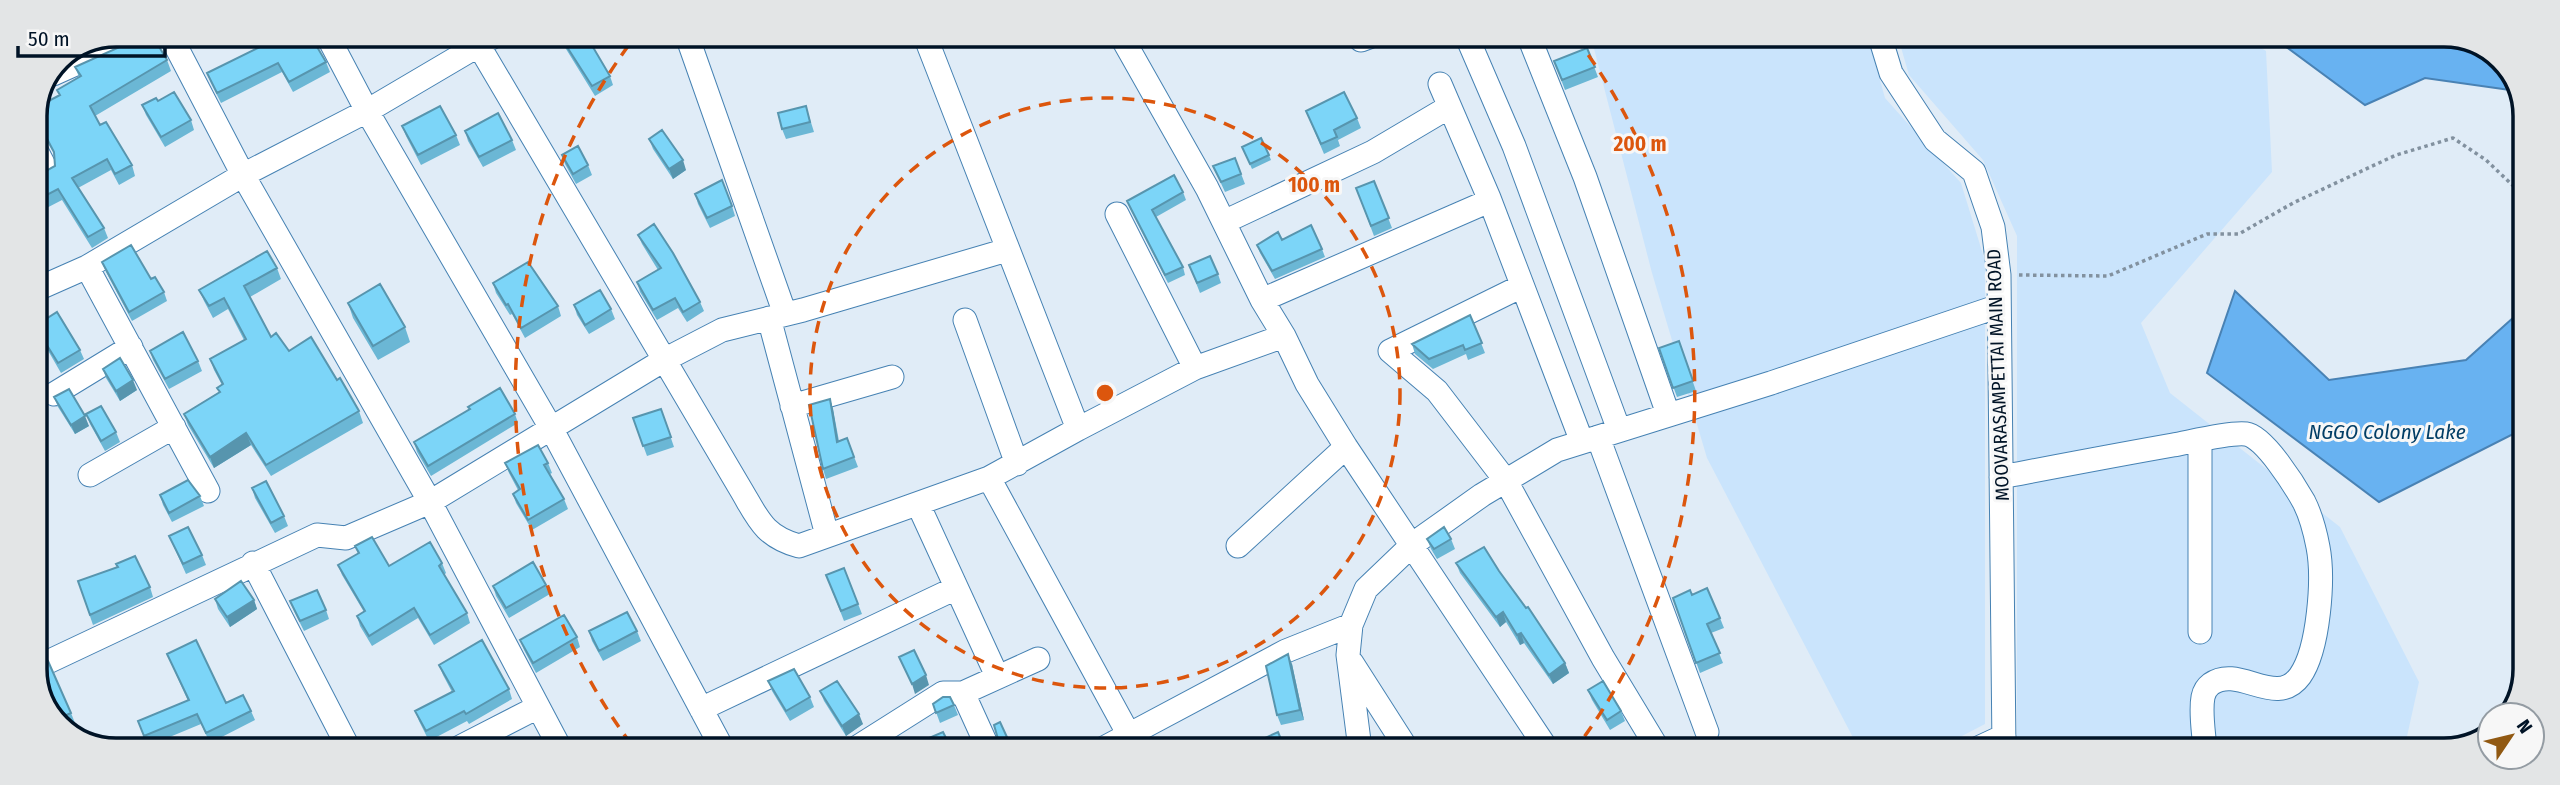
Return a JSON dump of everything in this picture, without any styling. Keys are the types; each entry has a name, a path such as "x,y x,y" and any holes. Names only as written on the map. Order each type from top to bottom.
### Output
{"street":[{"path":"176,47 243,175 430,502 555,738"},
{"path":"333,47 367,111 551,428 717,738"},
{"path":"47,285 87,267 243,175 367,111 477,47"},
{"path":"490,47 664,360 767,531 781,541 799,546 989,478 1195,368 1284,336"},
{"path":"691,47 777,316 793,406 827,535"},
{"path":"929,47 1078,429"},
{"path":"1127,47 1207,188 1307,384 1540,738"},
{"path":"1471,47 1514,146 1599,436 1707,732"},
{"path":"1533,47 1585,177 1668,414"},
{"name":"MOOVARASAMPETTAI MAIN ROAD","path":"1883,47 1891,73 1935,139 1974,172 1993,227 1999,275 2004,738"},
{"path":"66,68 112,48"},
{"path":"1440,85 1522,286 1599,436"},
{"path":"1224,222 1373,152 1449,107"},
{"path":"1262,300 1489,201"},
{"path":"1117,214 1195,368"},
{"path":"47,662 317,535 346,538 430,502 664,360 722,330 1007,250"},
{"path":"87,267 208,491"},
{"path":"1522,286 1390,351 1437,391 1506,481 1603,658 1651,738"},
{"path":"1359,738 1348,655 1351,625 1366,589 1413,544 1506,481 1557,450 1772,383 1999,306"},
{"path":"965,320 1017,464"},
{"path":"54,394 131,347"},
{"path":"793,406 892,377"},
{"path":"90,475 174,427"},
{"path":"2001,477 2200,440 2247,434 2257,439 2269,452 2304,502 2314,526 2319,551 2317,620 2308,658 2300,676 2288,687 2280,689 2230,679 2209,685 2203,695 2205,738"},
{"path":"2200,440 2200,632"},
{"path":"1238,546 1346,447"},
{"path":"989,478 1129,735"},
{"path":"918,504 997,676"},
{"path":"253,563 343,738"},
{"path":"701,709 956,588"},
{"path":"1123,738 1286,651 1351,625"},
{"path":"1348,655 1400,738"},
{"path":"872,738 943,694 963,693 1038,659"},
{"path":"963,693 983,738"},
{"path":"478,738 538,707"}],"path":[{"path":"1999,275 2108,276 2207,234 2239,234 2293,203 2396,155 2453,138 2486,160 2513,186"}],"shaded area":[{"path":"1594,47 1871,47 1885,98 1961,183 1985,261 1985,724 1958,738 1853,738 1707,458 1652,273"},
{"path":"1901,47 2260,47 2266,51 2272,172 2141,323 2170,393 2340,527 2419,682 2407,738 2017,738 2017,236 1983,160 1909,75"}],"water":[{"path":"2286,47 2453,48 2486,62 2496,71 2507,90 2425,78 2365,105"},
{"name":"NGGO Colony Lake","path":"2235,291 2329,380 2466,360 2513,318 2513,434 2379,502 2207,373"}],"building":[{"path":"120,47 159,47 167,60 90,106 100,125 106,122 132,165 115,174 107,159 72,178 104,228 88,237 58,189 47,195 47,170 55,166 54,152 47,139 49,103 60,95 57,90 81,76 75,67"},
{"path":"260,47 317,47 326,62 289,82 278,63 217,93 207,73"},
{"path":"567,47 593,47 610,76 592,86"},
{"path":"1587,48 1595,67 1562,80 1554,61"},
{"path":"174,92 191,120 161,137 142,105 156,98 158,101"},
{"path":"1344,92 1357,118 1334,130 1337,137 1321,144 1306,111"},
{"path":"440,106 456,135 418,155 402,126"},
{"path":"806,106 810,122 782,129 778,113"},
{"path":"498,113 512,140 479,157 465,131"},
{"path":"662,130 683,160 669,169 649,139"},
{"path":"1261,138 1269,155 1250,164 1242,147"},
{"path":"578,146 588,165 573,174 562,155"},
{"path":"1235,158 1241,174 1221,182 1213,166"},
{"path":"1174,175 1183,192 1152,210 1183,267 1165,275 1127,201"},
{"path":"722,180 732,206 707,218 695,194"},
{"path":"1374,181 1389,218 1371,226 1356,188"},
{"path":"654,224 700,302 683,312 675,298 653,310 637,282 661,268 638,235"},
{"path":"1311,225 1322,249 1272,271 1257,245 1278,232 1282,240"},
{"path":"131,245 151,279 155,277 164,292 129,312 102,262"},
{"path":"267,251 277,268 244,286 271,337 276,333 289,351 311,337 359,411 266,465 246,433 210,457 184,414 220,392 217,388 223,384 210,359 246,339 224,298 209,306 199,290"},
{"path":"1210,256 1218,274 1197,283 1189,265"},
{"path":"528,262 558,306 521,328 493,283"},
{"path":"380,284 405,327 373,346 348,303"},
{"path":"600,290 611,309 585,325 574,305"},
{"path":"57,312 80,350 58,363 47,345 47,318"},
{"path":"1470,315 1482,343 1465,350 1463,345 1429,359 1412,344"},
{"path":"183,332 198,361 165,379 150,351"},
{"path":"1679,341 1693,381 1673,388 1659,348"},
{"path":"120,358 133,380 116,391 103,369"},
{"path":"500,388 515,414 428,466 414,442"},
{"path":"69,389 85,416 71,425 54,397"},
{"path":"830,399 837,442 847,438 854,457 823,469 809,405"},
{"path":"101,406 116,432 101,441 86,414"},
{"path":"661,409 671,437 643,446 633,418"},
{"path":"538,445 548,463 544,465 564,499 528,520 513,494 520,489 505,463"},
{"path":"188,480 200,496 169,513 160,495"},
{"path":"266,481 284,516 271,523 252,488"},
{"path":"188,527 202,555 183,564 169,536"},
{"path":"1444,527 1451,539 1434,549 1427,539"},
{"path":"372,537 389,566 430,542 442,563 439,566 467,613 430,635 414,608 369,636 357,616 365,611 338,565 359,553 355,546"},
{"path":"1484,547 1565,663 1549,675 1521,633 1517,635 1503,612 1496,617 1456,563"},
{"path":"135,556 150,587 90,615 78,581 118,567 116,564"},
{"path":"533,562 546,585 506,608 493,586"},
{"path":"844,568 858,604 841,611 826,575"},
{"path":"241,581 254,600 227,617 215,599"},
{"path":"1707,588 1720,618 1707,624 1720,653 1696,663 1673,598 1690,590 1692,595"},
{"path":"317,590 326,610 300,621 290,601"},
{"path":"627,612 637,631 599,651 589,631"},
{"path":"564,615 577,637 533,663 520,640"},
{"path":"196,640 226,703 243,695 251,711 206,733 197,714 144,736 138,721 189,700 167,654"},
{"path":"482,640 509,689 466,714 464,711 426,731 415,711 454,691 439,665"},
{"path":"914,650 926,675 912,684 899,657"},
{"path":"1288,654 1300,710 1277,715 1266,666"},
{"path":"47,661 71,713 65,716 51,691"},
{"path":"794,669 810,697 786,711 768,681"},
{"path":"837,681 859,714 842,726 820,691"},
{"path":"1603,681 1621,711 1607,720 1588,690"},
{"path":"943,697 950,697 954,705 936,713 933,704"},
{"path":"1000,722 1007,738 998,738 994,725"},
{"path":"943,732 946,738 929,738"},
{"path":"1278,732 1280,738 1265,738"}]}
